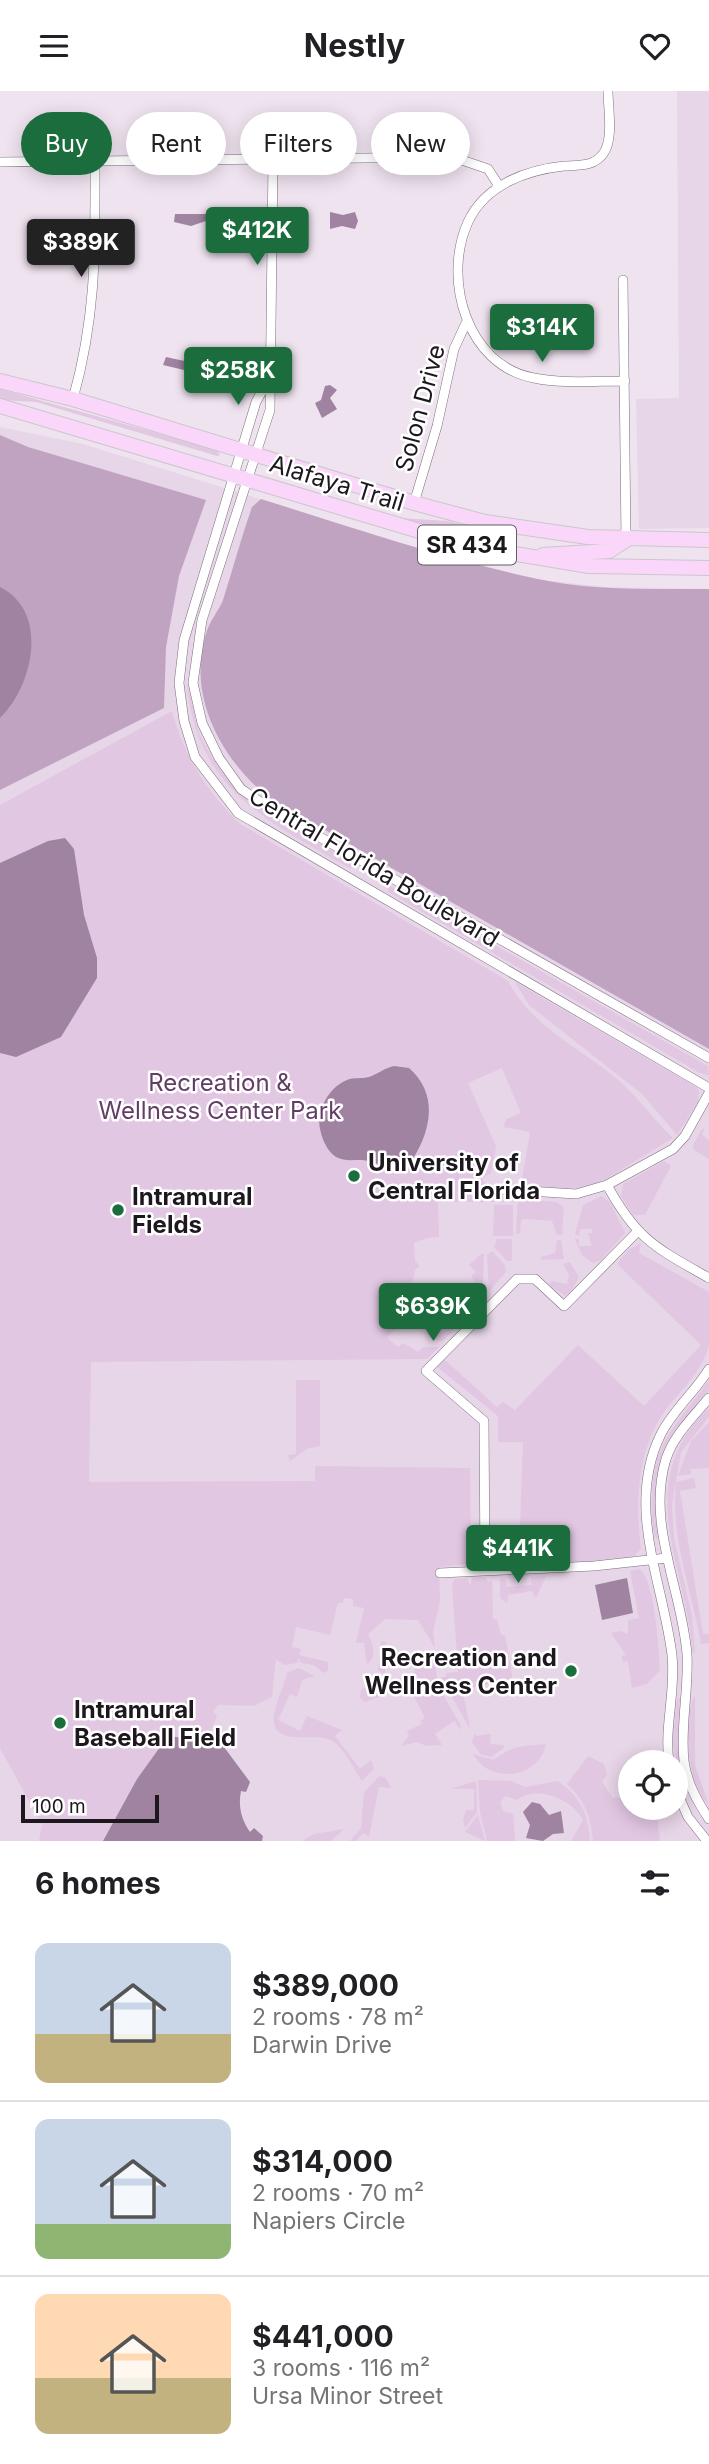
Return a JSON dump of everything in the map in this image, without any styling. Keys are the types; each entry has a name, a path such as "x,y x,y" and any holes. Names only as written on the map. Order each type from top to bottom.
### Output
{"main road":[{"name":"Alafaya Trail","path":"0,381 73,399 414,503 519,529 626,540 709,540"},
{"name":"Alafaya Trail","path":"0,406 433,536 517,556 589,566 709,568"},
{"path":"517,556 609,551 626,540"}],"street":[{"path":"608,91 608,138 605,153 591,164 528,171 499,186 479,204 467,224 461,251 459,289 466,323 474,338 505,365 532,378 625,381"},
{"path":"357,158 453,157 488,169 499,186"},
{"path":"112,160 240,159"},
{"path":"0,162 21,162"},
{"path":"73,399 92,318 96,278 95,175"},
{"name":"Central Florida Boulevard","path":"273,175 270,410 255,454 240,477 184,640 179,683 184,721 195,757 215,787 239,813 709,1091"},
{"path":"623,280 626,540"},
{"name":"Solon Drive","path":"414,503 437,426 454,349 466,323"},
{"name":"Central Florida Boulevard","path":"269,378 256,402 241,450 240,477 202,620 193,683 202,723 219,758 241,789 274,811 709,1058"},
{"path":"498,1189 576,1194 607,1185 673,1149 684,1136 709,1091"},
{"path":"607,1185 637,1232 664,1253 709,1278"},
{"path":"485,1571 484,1421 426,1371 517,1279 535,1279 564,1306 637,1232"},
{"path":"669,1750 672,1679 667,1623 652,1560 646,1492 651,1458 670,1418 709,1369"},
{"path":"709,1398 679,1433 666,1459 662,1503 667,1558 682,1616 687,1678 684,1761 692,1791 709,1819"},
{"path":"440,1573 667,1558"},
{"path":"672,1679 687,1678"},
{"path":"688,1817 707,1841"}],"shaded area":[{"path":"677,91 709,91 709,528 639,529 636,399 679,398"},
{"path":"330,212 343,215 355,212 358,221 355,229 342,226 330,229"},
{"path":"175,214 207,214 209,220 191,226 174,222"},
{"path":"166,357 203,365 204,371 201,374 163,365"},
{"path":"330,385 337,390 330,398 337,409 322,418 315,403 321,400 325,386"},
{"name":"University of Central Florida","path":"0,427 83,444 459,561 535,579 604,587 709,589 709,1841 0,1841"},
{"path":"0,435 28,447 206,500 179,576 166,647 164,708 0,790"},
{"path":"261,499 430,552 533,578 598,587 709,589 709,1049 269,798 236,764 222,744 204,700 202,652 208,628 223,600 252,507"},
{"path":"0,587 16,598 26,614 31,631 31,650 21,688 0,718"},
{"path":"65,838 74,849 84,915 97,958 97,978 61,1037 16,1057 0,1053 0,863 48,841"},
{"path":"394,1066 409,1068 419,1079 429,1105 426,1131 414,1157 406,1169 336,1157 325,1144 320,1129 320,1115 325,1100 335,1088 347,1080 369,1077"},
{"path":"627,1578 633,1613 602,1620 595,1585"},
{"path":"168,1736 221,1743 250,1782 246,1792 241,1791 241,1812 250,1832 254,1828 263,1836 262,1841 103,1841 137,1779"},
{"path":"532,1802 540,1804 549,1815 561,1811 564,1833 553,1834 543,1841 526,1838 530,1825 523,1812"}],"green space":[{"path":"0,389 217,450 220,455 36,402 0,400"},
{"path":"400,518 448,521 490,532 447,533"},
{"path":"187,684 200,735 228,778 265,810 351,862 353,867 349,868 264,817 241,798 221,776 205,751 193,720"},
{"name":"Recreation & Wellness Center Park","path":"172,711 183,744 198,772 217,799 240,824 508,981 518,997 543,1024 617,1079 673,1138 593,1187 555,1189 521,1185 530,1132 504,1127 506,1119 521,1113 502,1068 468,1083 496,1146 491,1173 482,1179 493,1194 511,1198 513,1202 438,1202 439,1237 414,1243 415,1261 420,1266 415,1270 412,1283 455,1328 443,1341 436,1340 427,1332 433,1322 423,1314 418,1317 414,1314 407,1315 387,1338 398,1347 403,1343 418,1352 423,1347 439,1347 427,1359 91,1362 89,1482 315,1481 315,1466 470,1468 471,1564 439,1567 440,1601 433,1632 435,1648 418,1620 385,1619 368,1634 373,1654 367,1664 364,1643 356,1643 364,1608 353,1606 353,1599 344,1598 343,1603 338,1603 330,1635 296,1627 292,1647 301,1649 299,1655 328,1662 328,1671 323,1673 314,1665 301,1663 299,1658 297,1663 284,1665 276,1659 272,1697 254,1706 218,1705 213,1711 217,1716 210,1733 221,1743 168,1736 137,1779 103,1841 39,1841 42,1825 0,1748 0,805"},
{"path":"387,884 708,1066 709,1075 700,1073 388,892"},
{"path":"515,982 696,1087 699,1091 698,1102 677,1135 642,1094 529,1005"},
{"path":"702,1129 702,1135 709,1140 709,1159 694,1150 693,1145"},
{"path":"664,1161 671,1166 645,1215 633,1215 621,1196 623,1184"},
{"path":"602,1196 610,1202 625,1233 601,1260 593,1263 582,1255 575,1239 579,1239 579,1246 592,1246 588,1233 592,1233 592,1229 580,1229 579,1236 575,1234 583,1205"},
{"path":"518,1199 556,1202 564,1207 562,1235 557,1235 552,1221 524,1219 521,1220 520,1233 516,1234"},
{"path":"494,1205 513,1205 513,1236 493,1236"},
{"path":"497,1239 512,1239 512,1261 507,1261 494,1247"},
{"path":"557,1240 561,1240 564,1259 541,1260 541,1257 555,1253"},
{"path":"641,1243 639,1253 709,1292 709,1346 696,1372 667,1408 649,1440 640,1476 638,1513 641,1549 633,1557 561,1564 556,1553 519,1554 523,1442 498,1442 498,1416 436,1366 444,1359 497,1407 503,1402 515,1410 578,1345 644,1406 701,1345 617,1264 628,1250"},
{"path":"492,1251 505,1265 506,1272 489,1291 487,1255"},
{"path":"484,1254 483,1285 478,1286 471,1276 476,1272 469,1265"},
{"path":"570,1262 579,1277 571,1292 565,1296 548,1284 553,1281 567,1284 569,1275 563,1264"},
{"path":"453,1294 457,1305 470,1310 460,1320 456,1317 457,1322 441,1306"},
{"path":"296,1380 320,1380 320,1446 307,1449 290,1461 288,1455 296,1454"},
{"path":"709,1380 709,1390 675,1433 663,1457 657,1485 657,1540 652,1520 653,1485 660,1451 675,1424"},
{"path":"709,1408 709,1417 681,1452 672,1504 674,1538 692,1616 695,1653 674,1555 668,1494 672,1465 686,1436"},
{"path":"709,1422 709,1468 691,1469 691,1474 678,1476 691,1441"},
{"path":"694,1478 696,1488 680,1491 703,1634 709,1634 709,1643 701,1644 679,1544 675,1503 676,1482"},
{"path":"639,1569 649,1586 652,1600 660,1670 647,1684 632,1688 628,1661 623,1662 622,1656 626,1655 611,1633 620,1631 628,1634 628,1620 639,1618 630,1571"},
{"path":"546,1576 536,1598 532,1591 508,1595 507,1603 500,1598 500,1578 505,1578 507,1587 532,1585 531,1577"},
{"path":"485,1577 488,1582 492,1580 493,1619 497,1620 501,1635 505,1635 513,1680 467,1688 463,1692 470,1729 441,1677 446,1677 446,1673 458,1672 452,1583 455,1579 467,1578 470,1585 472,1578"},
{"path":"381,1641 388,1643 385,1644 385,1675 378,1670"},
{"path":"432,1650 439,1688 461,1730 454,1721 435,1734 442,1745 426,1746 417,1742 401,1746 409,1736 407,1731 422,1724 421,1720 425,1718 403,1675 414,1674 415,1661"},
{"path":"299,1668 315,1676 302,1680 297,1697 290,1694 278,1720 300,1731 307,1716 342,1730 335,1736 360,1769 371,1760 374,1769 362,1781 346,1755 334,1742 317,1737 287,1736 279,1733 275,1726 275,1710 287,1673"},
{"path":"374,1682 379,1684 385,1695 365,1702 360,1697 361,1690"},
{"path":"695,1696 695,1766 709,1805 696,1784 689,1752 688,1719"},
{"path":"680,1698 679,1750 674,1750 672,1742 677,1699"},
{"path":"475,1733 476,1736 491,1734 490,1744 504,1745 504,1748 491,1757 480,1754 472,1742"},
{"path":"546,1744 542,1756 534,1765 513,1774 491,1770 481,1764 473,1754 494,1759 516,1748"},
{"path":"588,1756 604,1764 607,1774 602,1782 613,1798 618,1798 618,1820 657,1820 660,1841 593,1841 586,1809 567,1784"},
{"path":"379,1776 386,1778 391,1788 379,1787 369,1837 363,1833 356,1841 350,1841 361,1828 364,1793"},
{"path":"478,1780 511,1781 525,1787 558,1781 582,1807 590,1841 571,1841 583,1820 571,1806 554,1797 534,1794 517,1800 506,1796 500,1802 503,1811 513,1814 515,1841 487,1841 480,1812"},
{"path":"476,1781 477,1812 465,1828 463,1819 466,1810 474,1810 474,1789 451,1789"},
{"path":"478,1815 485,1841 465,1832"},
{"path":"344,1829 331,1841 302,1841 314,1834"}],"place":[{"name":"University of Central Florida","path":"354,1176"},
{"name":"Intramural Fields","path":"118,1210"},
{"name":"Recreation and Wellness Center","path":"571,1671"},
{"name":"Intramural Baseball Field","path":"60,1723"}]}
